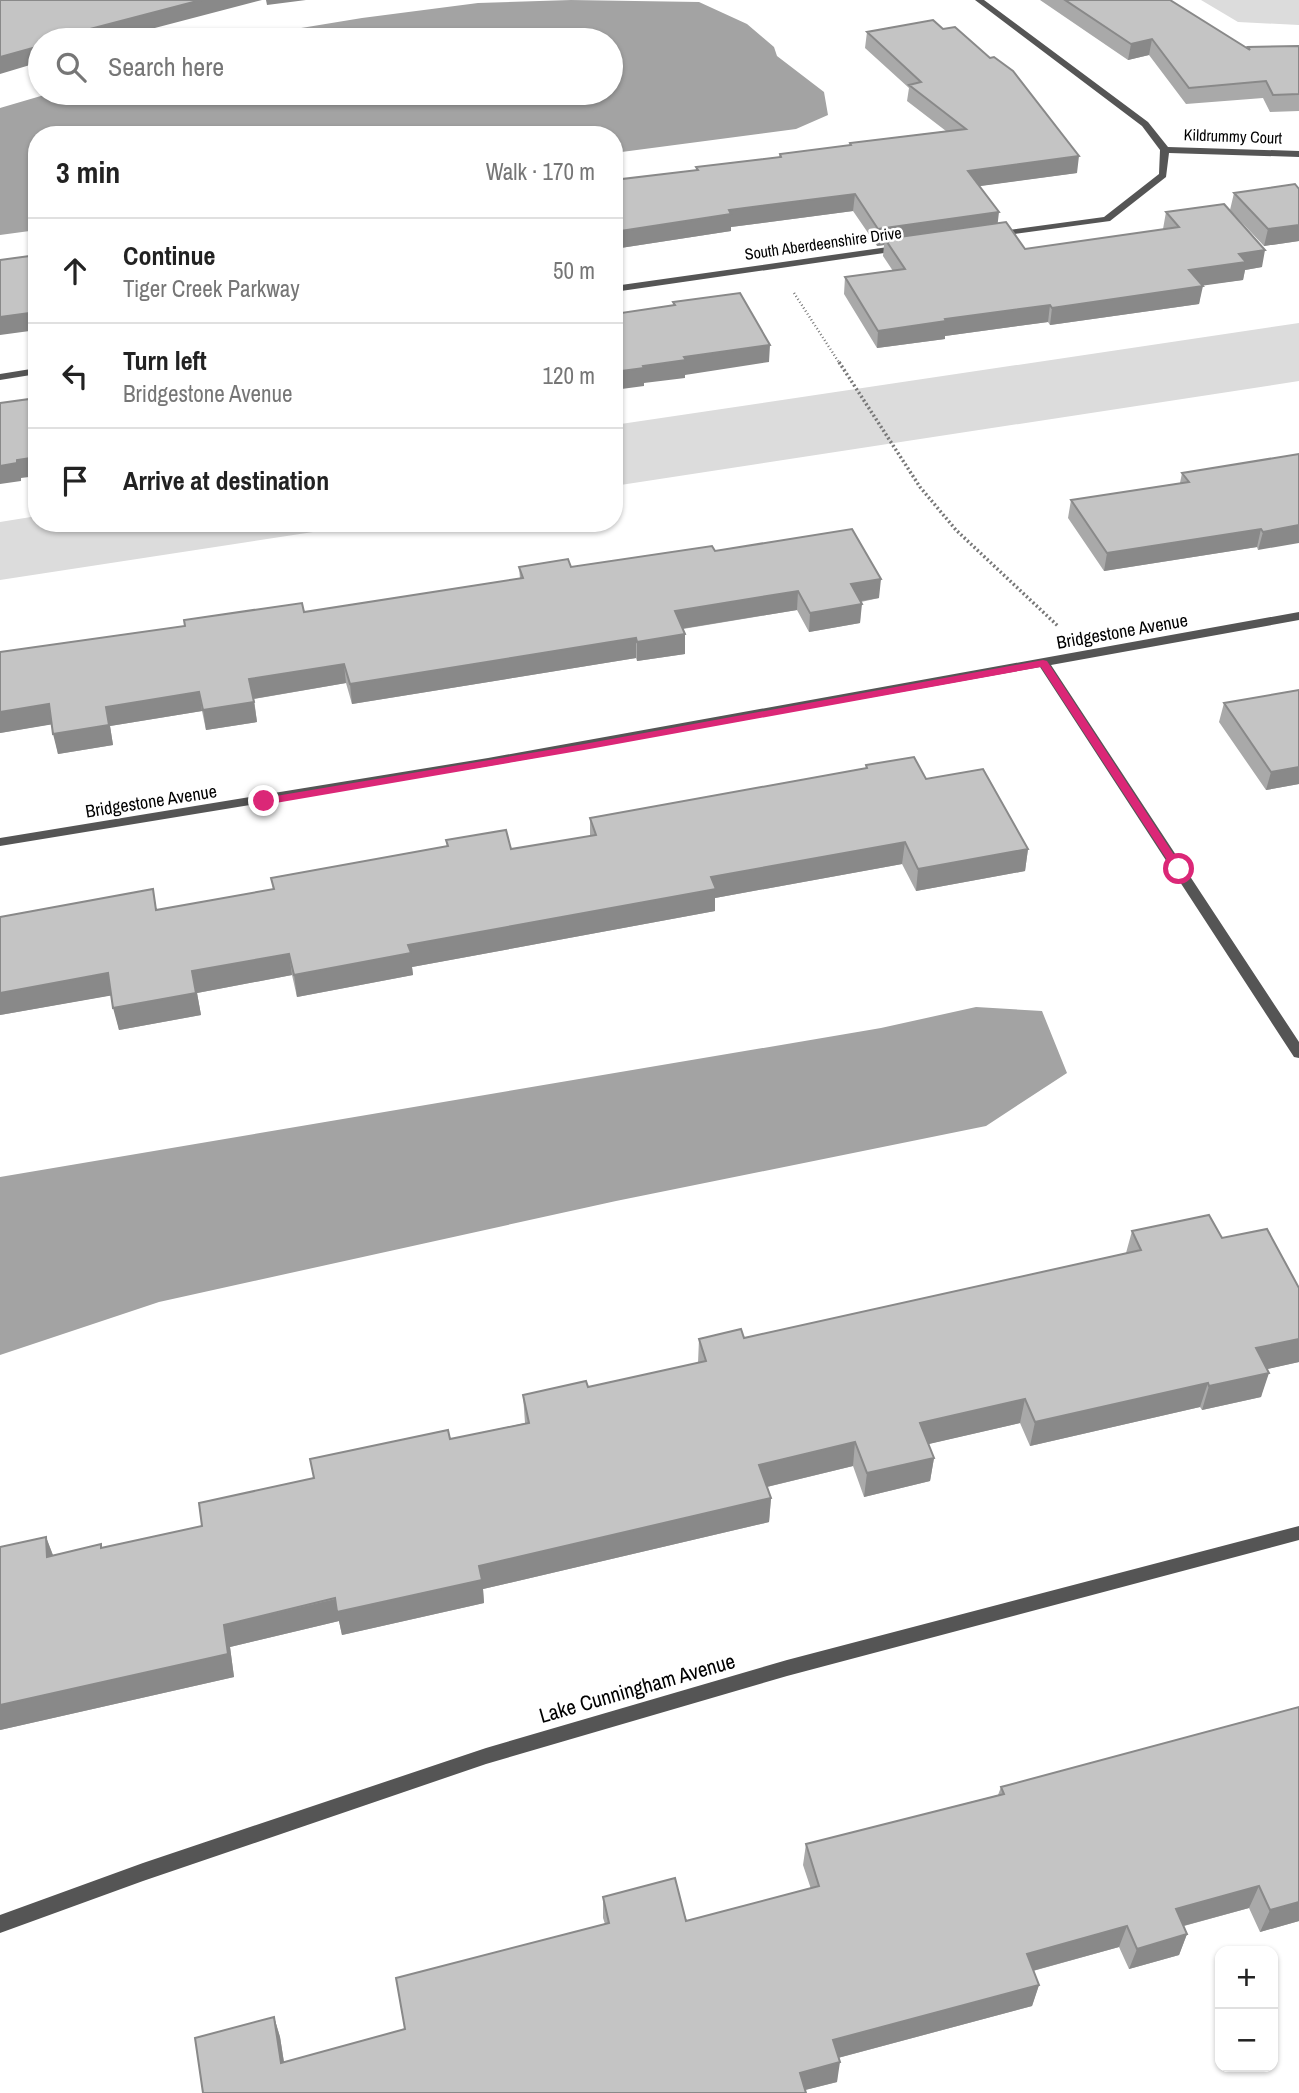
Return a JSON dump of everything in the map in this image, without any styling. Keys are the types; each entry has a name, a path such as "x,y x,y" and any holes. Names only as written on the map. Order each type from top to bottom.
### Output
{"street":[{"path":"979,0 1145,124 1165,150 1163,175 1107,219 983,236"},
{"name":"Kildrummy Court","path":"1165,150 1299,154"},
{"name":"South Aberdeenshire Drive","path":"623,288 914,246"},
{"path":"0,377 28,372"},
{"name":"Bridgestone Avenue","path":"0,842 518,759 1299,616"},
{"path":"1043,663 1299,1053"},
{"name":"Lake Cunningham Avenue","path":"0,1924 143,1872 485,1756 788,1668 1299,1533"}],"path":[{"path":"777,266 920,487 956,530 1010,578 1065,633"}],"shaded area":[{"path":"571,0 699,2 747,24 774,47 777,56 824,92 828,115 796,129 623,152 623,126 28,126 28,231 0,235 0,108 28,100 28,105 623,105 623,28 302,28 478,3"},
{"path":"1201,0 1299,0 1299,25 1238,22"},
{"path":"1299,323 1299,381 623,485 623,424"},
{"path":"28,517 28,532 313,532 0,580 0,522"},
{"path":"976,1007 1042,1011 1067,1073 986,1126 616,1201 159,1302 0,1355 0,1177 881,1028"}],"building":[{"path":"0,0 201,0 94,28 28,28 28,49 0,57"},
{"path":"1065,0 1170,0 1250,50 1248,47 1299,46 1299,94 1273,95 1266,81 1189,88 1152,39 1131,44"},
{"path":"933,20 943,29 955,27 990,58 994,57 1013,71 1079,156 968,171 999,212 878,229 855,194 729,210 731,214 623,231 623,179 781,157 780,154 851,145 850,143 966,129 909,85 921,82 867,32"},
{"path":"1295,184 1299,189 1299,225 1268,229 1234,193"},
{"path":"1224,204 1265,250 1239,254 1246,262 1189,270 1203,286 1052,308 1050,305 945,319 946,321 878,331 845,277 905,269 885,239 1006,222 1025,249 1179,227 1166,212"},
{"path":"28,256 28,313 0,317 0,260"},
{"path":"740,293 770,345 684,357 686,360 623,371 623,313 675,305 673,302"},
{"path":"28,399 28,458 0,466 0,403"},
{"path":"1299,454 1299,525 1107,553 1071,500 1189,482 1182,473"},
{"path":"852,529 881,579 851,584 862,604 810,613 798,591 675,611 685,634 637,642 636,638 350,684 344,664 249,679 254,702 203,710 199,692 106,707 109,725 53,734 49,704 0,712 0,652 185,626 184,620 302,603 304,612 523,578 519,567 568,559 571,567 712,546 715,551"},
{"path":"1299,690 1299,767 1271,772 1224,703"},
{"path":"914,757 926,779 983,769 1028,849 918,869 905,842 711,877 716,889 408,945 411,953 294,975 289,954 192,971 196,993 113,1008 108,973 0,993 0,917 153,889 156,910 274,889 271,878 448,846 446,840 506,830 511,849 596,835 590,818 867,768 866,765"},
{"path":"1209,1215 1222,1238 1267,1229 1299,1288 1299,1339 1256,1348 1269,1373 1209,1386 1208,1383 1035,1422 1025,1399 920,1423 934,1458 867,1473 855,1442 759,1465 771,1498 479,1566 482,1580 337,1612 335,1598 224,1625 228,1654 0,1705 0,1547 46,1537 47,1557 101,1544 101,1548 202,1526 199,1503 314,1478 310,1459 448,1430 450,1439 529,1423 523,1395 586,1381 588,1387 706,1361 699,1339 741,1329 744,1338 1141,1250 1132,1231"},
{"path":"1299,1707 1299,1902 1270,1910 1259,1886 1176,1909 1187,1934 1137,1949 1127,1926 1027,1954 1039,1985 833,2040 840,2062 800,2073 806,2093 203,2093 195,2038 274,2017 281,2063 405,2029 396,1978 609,1923 603,1897 675,1878 686,1921 819,1886 806,1844 1004,1794 1001,1787"}],"route":[{"path":"264,801 584,747 1043,663 1179,869"}]}
